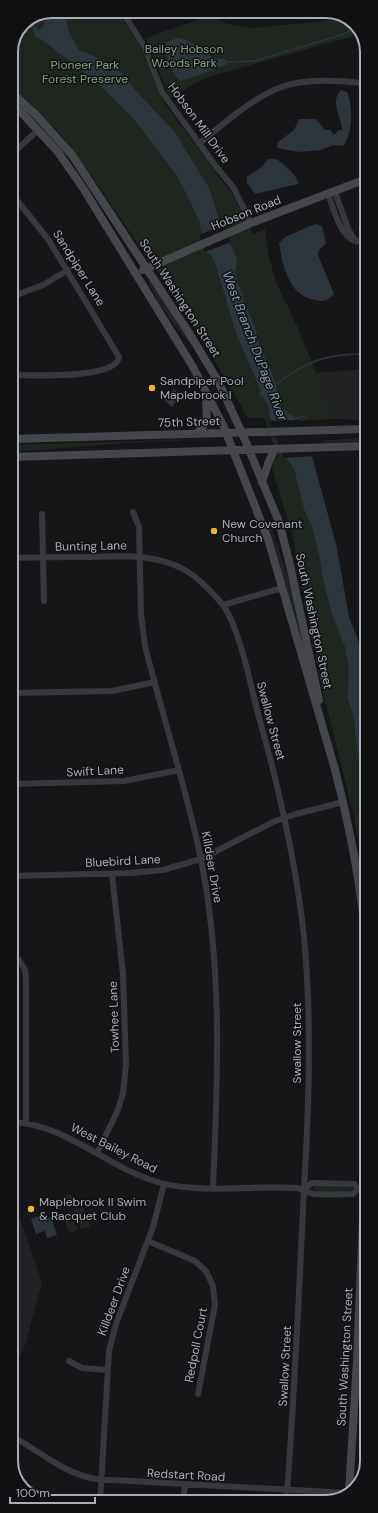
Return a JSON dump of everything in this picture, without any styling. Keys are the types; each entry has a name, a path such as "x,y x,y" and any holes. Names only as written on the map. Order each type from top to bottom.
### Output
{"main road":[{"name":"South Washington Street","path":"18,98 36,115 72,155 204,356 242,433 275,510 285,543 315,675 324,731"},
{"name":"South Washington Street","path":"18,111 38,130 66,164 137,274 206,391 227,433 233,451 257,507 324,731 343,802 360,894"},
{"name":"Hobson Road","path":"137,274 251,223 360,182"},
{"path":"197,434 207,421 206,391"},
{"name":"75th Street","path":"18,439 360,429"},
{"path":"18,457 360,446"},
{"path":"262,482 275,449"},
{"name":"South Washington Street","path":"348,1487 357,1360 360,1274"}],"street":[{"name":"Hobson Mill Drive","path":"127,18 141,40 162,92 199,144 233,187 251,223"},
{"path":"199,144 262,97 280,87 325,81 360,83"},
{"path":"18,149 38,130"},
{"path":"332,193 343,232 356,241 360,241"},
{"name":"Sandpiper Lane","path":"18,201 40,227 119,354 119,360 112,366 90,373 18,375"},
{"path":"18,294 44,285 68,270"},
{"name":"Bunting Lane","path":"133,512 139,527 140,556"},
{"name":"Bunting Lane","path":"42,514 44,601"},
{"name":"Bunting Lane","path":"18,558 140,556 163,562 184,570 201,581 223,605"},
{"name":"Killdeer Drive","path":"140,556 141,621 155,682 201,859 212,943 217,1009 213,1188"},
{"path":"223,605 282,588"},
{"name":"Swallow Street","path":"223,605 238,640 285,818 299,896 307,982 309,1046 304,1189 295,1388 287,1491"},
{"path":"18,693 112,691 155,682"},
{"name":"Swift Lane","path":"18,784 124,781 179,770"},
{"name":"Bluebird Lane","path":"18,876 112,874 163,870 201,859 248,834 285,818 343,802"},
{"name":"Towhee Lane","path":"97,1153 118,1110 123,1093 126,1066 123,974 112,874"},
{"path":"19,960 25,970 26,980 26,1123"},
{"name":"West Bailey Road","path":"18,1122 51,1129 138,1175 164,1184 213,1188 304,1189 312,1194 353,1194 360,1190"},
{"name":"West Bailey Road","path":"304,1189 312,1183 354,1184 360,1187"},
{"name":"Killdeer Drive","path":"101,1495 109,1351 116,1324 148,1241 164,1184"},
{"name":"Redpoll Court","path":"148,1241 195,1261 206,1271 213,1286 215,1305 198,1394"},
{"path":"69,1361 82,1368 107,1370"},
{"name":"Redstart Road","path":"18,1440 62,1467 86,1478 102,1481 337,1493"},
{"path":"184,1495 185,1486"}],"shaded area":[{"path":"360,369 360,420 335,419 316,373"},
{"path":"18,1212 42,1282 24,1349 18,1358"}],"green space":[{"name":"Pioneer Park Forest Preserve","path":"52,18 122,18 138,42 164,103 232,194 253,234 265,229 268,253 276,282 298,328 335,419 295,421 360,718 360,850 352,808 324,697 293,538 272,468 274,459 278,457 264,418 248,418 199,334 91,175 61,135 18,92 18,52 24,33 33,24"},
{"name":"Bailey Hobson Woods Park","path":"203,18 214,18 228,24 251,28 334,19 348,26 355,36 205,78 170,98 145,38"},
{"path":"150,281 191,343 180,332 155,296 149,282"},
{"path":"360,438 360,441 322,443 322,441"},
{"path":"206,439 127,443 18,451 18,445"},
{"path":"266,513 292,588 306,653 304,654"},
{"path":"316,1186 351,1187 353,1189 350,1191 316,1191 313,1188"},
{"path":"71,1194 74,1204 58,1209 54,1200"},
{"path":"83,1207 90,1226 81,1229 74,1210"},
{"path":"71,1211 78,1230 69,1233 63,1214"},
{"path":"18,1311 22,1319 18,1328"}],"water":[{"name":"West Branch DuPage River","path":"66,18 69,33 79,50 115,65 137,92 174,131 209,188 221,225 236,256 237,261 235,274 256,330 259,346 273,375 282,408 293,416 312,456 337,548 349,617 358,640 360,650 360,768 353,715 348,698 349,668 345,647 332,614 312,527 304,509 294,468 287,459 270,418 269,407 263,397 259,394 261,391 236,333 215,262 211,255 207,253 201,233 200,223 177,176 137,123 103,88 44,41 35,37 33,28 31,26 33,24 39,30 44,25 45,19"},
{"path":"177,38 190,42 211,56 226,59 226,65 181,81 169,63 166,51 167,42"},
{"path":"341,90 347,92 351,112 349,135 343,146 333,145 321,150 299,152 277,148 278,142 294,130 299,119 316,119 325,130 330,130 334,135 339,130 342,130 336,105 336,100"},
{"path":"268,159 276,159 283,164 296,178 298,184 255,194 247,183 247,177 262,167"},
{"path":"315,224 322,226 326,243 319,250 318,255 334,294 327,300 323,301 306,297 293,286 285,270 279,243 285,237"},
{"path":"174,389 180,395 172,407 163,399"},
{"path":"38,1216 40,1221 51,1217 57,1235 47,1238 45,1231 36,1234 31,1219"}],"pier":[{"path":"223,225 231,242 205,252 199,235"},
{"path":"297,420 314,456 284,458 269,421"}],"waterway":[{"path":"227,62 254,61 341,35 352,30"},
{"name":"West Branch DuPage River","path":"274,385 296,370 317,360 339,355 360,354"},
{"name":"West Branch DuPage River","path":"292,419 306,416"}],"place":[{"name":"Sandpiper Pool Maplebrook I","path":"152,388"},
{"name":"New Covenant Church","path":"214,531"},
{"name":"Maplebrook II Swim & Racquet Club","path":"31,1209"}]}
